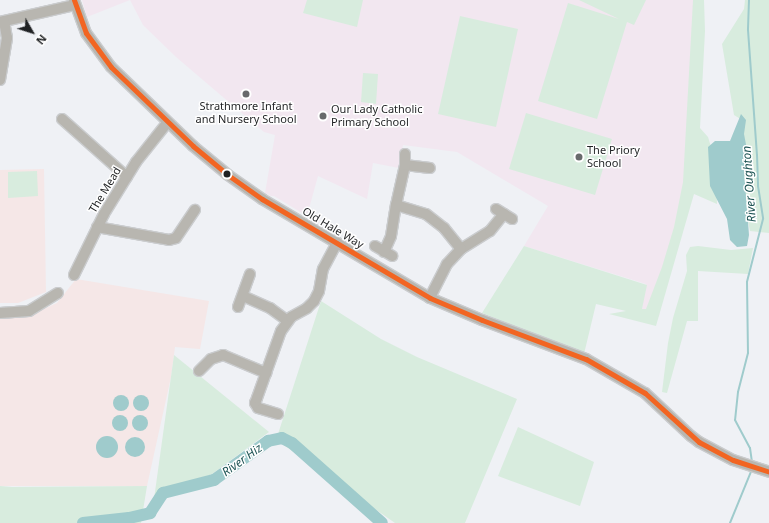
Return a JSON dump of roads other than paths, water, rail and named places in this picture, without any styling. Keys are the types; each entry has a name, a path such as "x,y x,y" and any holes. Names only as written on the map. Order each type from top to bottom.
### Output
{"street":[{"path":"0,80 7,38 2,22 74,2"},
{"name":"Old Hale Way","path":"74,2 86,33 101,57 167,123 228,175 262,199 430,298 482,320 586,359 645,393 699,442 733,460 769,472"},
{"path":"62,119 127,177"},
{"name":"The Mead","path":"74,275 97,227 127,177 144,151 167,123"},
{"path":"384,252 391,236 405,165 405,154"},
{"path":"405,165 430,168"},
{"path":"396,205 416,210 433,219 444,228 461,249"},
{"path":"97,227 169,240 176,238 195,210"},
{"path":"430,298 447,264 461,249 490,231 504,214"},
{"path":"278,414 258,408 255,403 279,336 288,321 307,308 314,301 319,291 324,269 337,243"},
{"path":"238,307 250,274"},
{"path":"0,313 29,311 58,293"},
{"path":"242,296 270,308 288,321"},
{"path":"199,371 211,359 223,355 266,373"}],"water":[{"path":"741,114 746,120 744,134 748,155 744,171 749,235 747,246 737,247 730,240 727,219 710,186 708,147 715,141 730,141"},
{"path":"121,395 127,397 129,403 127,409 121,411 115,409 113,403 115,397"},
{"path":"141,395 147,397 149,403 147,409 141,411 135,409 133,403 135,397"},
{"path":"117,415 123,415 128,420 126,429 123,431 117,431 112,426 112,420"},
{"path":"140,415 147,420 148,423 143,430 140,431 133,426 132,423 137,416"},
{"path":"107,436 115,439 118,447 115,455 107,458 99,455 96,447 99,439"},
{"path":"135,437 142,440 145,447 142,454 135,457 128,454 125,447 128,440"}],"waterway":[{"name":"River Oughton","path":"749,0 748,30 758,186 763,219 747,282 748,353 738,392 735,420 750,448 752,463"},
{"name":"River Hiz","path":"83,523 129,518 150,513 163,493 214,480 268,441 282,438 292,443 382,523"},
{"name":"River Oughton","path":"730,523 752,469"}],"place":[{"name":"Strathmore Infant and Nursery School","path":"246,94"},
{"name":"Our Lady Catholic Primary School","path":"323,116"},
{"name":"The Priory School","path":"579,157"}]}
